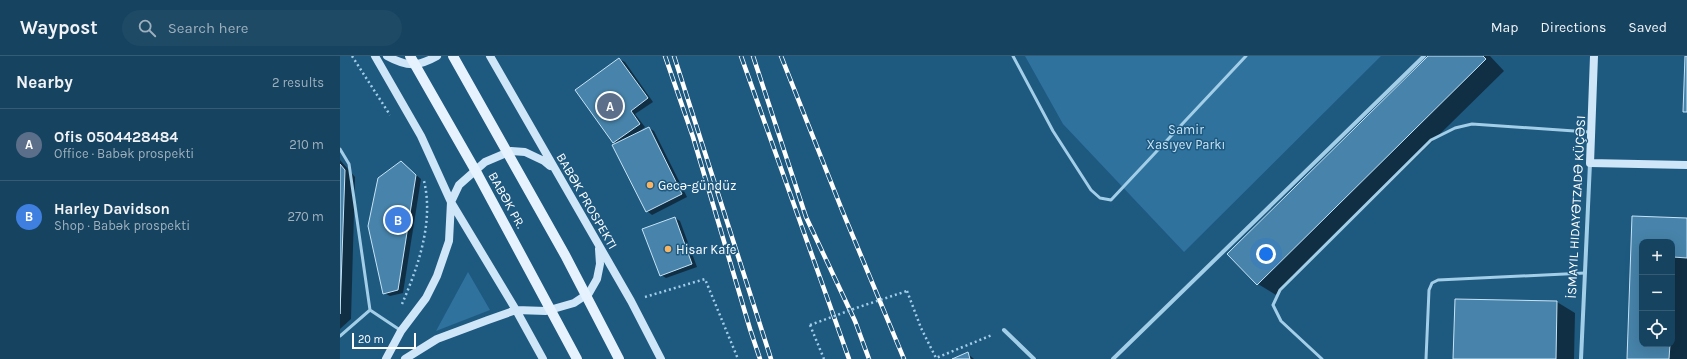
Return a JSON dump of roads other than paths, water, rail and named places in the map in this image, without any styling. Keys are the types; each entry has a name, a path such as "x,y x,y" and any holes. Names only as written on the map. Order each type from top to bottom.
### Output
{"main road":[{"path":"375,56 421,136 451,202 516,310 542,359"},
{"path":"387,56 400,63 424,64 437,56"},
{"name":"BABƏK PR.","path":"410,56 489,195 577,359"},
{"name":"BABƏK PR.","path":"453,56 565,255 619,359"},
{"name":"BABƏK PROSPEKTI","path":"490,56 631,302 660,359"},
{"path":"1594,56 1590,163 1687,165"},
{"path":"386,359 401,331 426,298 437,276 450,241 451,202 459,185 476,168 494,156 511,151 525,152 534,155 554,170"},
{"path":"405,359 437,339 516,310 546,311 574,303 589,293 598,279 600,264 598,246"}],"street":[{"path":"1113,359 1424,56"},
{"path":"1581,359 1590,163"},
{"path":"1004,330 1034,359"}],"lane":[{"path":"1014,56 1053,131 1091,190 1100,198 1111,200 1246,56"},
{"path":"1322,359 1281,321 1273,305 1280,290 1431,140 1455,128 1472,124 1591,132"},
{"path":"340,149 349,164 370,310 401,331"},
{"path":"1426,359 1429,290 1432,283 1438,280 1585,273"},
{"path":"340,336 370,310"}],"railway":[{"path":"665,56 693,137 760,359"},
{"path":"674,56 771,359"},
{"path":"741,56 849,359"},
{"path":"753,56 806,217 855,321 869,359"},
{"path":"781,56 842,210 904,359"}],"place":[{"name":"Ofis 0504428484","path":"610,106"},
{"name":"Gecə-gündüz","path":"650,185"},
{"name":"Harley Davidson","path":"398,220"},
{"name":"Hisar Kafe","path":"668,249"}],"park label":[{"name":"Samir Xasıyev Parkı","path":"1186,136"}]}
